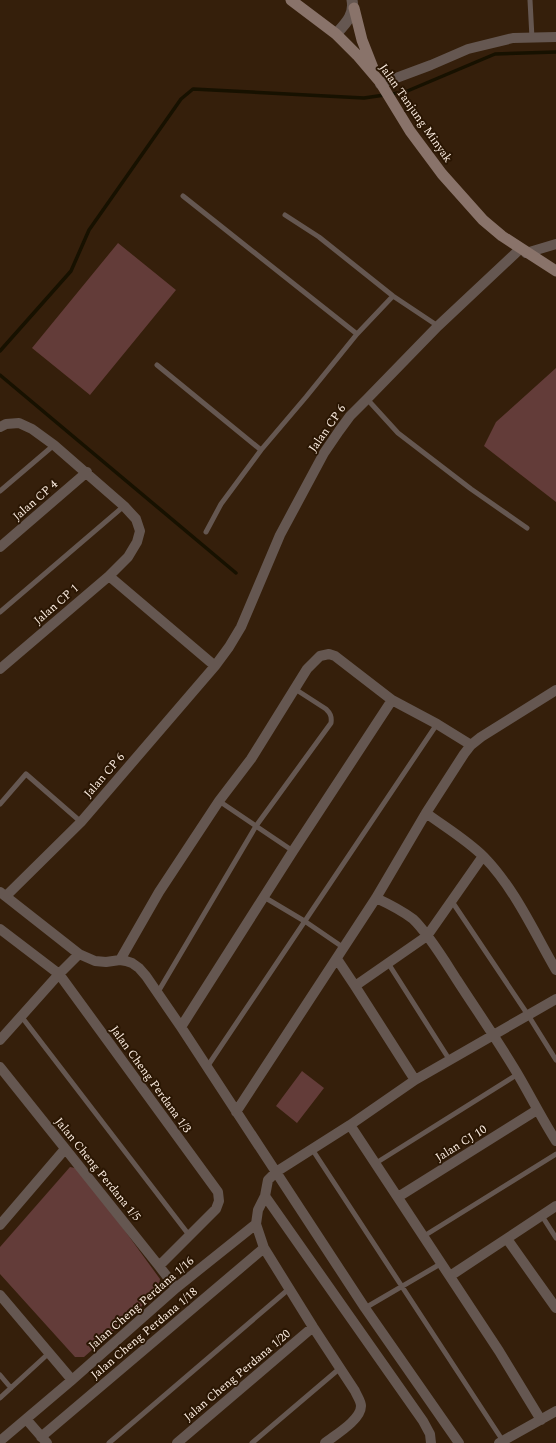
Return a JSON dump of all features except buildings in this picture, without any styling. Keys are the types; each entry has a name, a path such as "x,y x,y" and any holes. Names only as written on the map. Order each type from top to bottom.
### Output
{"main road":[{"name":"Jalan Tanjung Minyak","path":"291,0 336,34 357,55 380,84 415,137 442,174 483,220 523,251 556,271"},
{"path":"353,4 368,59 380,84"}],"street":[{"path":"336,34 348,20 353,4"},
{"path":"380,84 468,49 513,38 556,37"},
{"path":"523,251 556,244"},
{"name":"Jalan CP 6","path":"3,894 81,822 215,666 229,647 241,627 280,535 324,453 346,421 438,326 523,251"},
{"name":"Jalan CP 1","path":"0,427 6,424 19,423 32,429 54,445 87,472 124,506 136,519 140,531 137,542 128,557 109,576 0,669"},
{"name":"Jalan CP 4","path":"0,547 87,472"},
{"path":"109,576 215,666"},
{"path":"120,960 159,892 219,801 251,759 307,669 320,656 329,654 335,656 392,700 437,724 471,745"},
{"path":"236,1112 337,959 376,898 426,813 471,745 481,737 556,690"},
{"path":"181,1027 293,851 392,700"},
{"path":"426,813 483,856 513,895 556,970"},
{"path":"355,986 427,936 483,856"},
{"path":"3,894 79,954 95,961 106,962 120,960 132,963 139,968 158,992 365,1308 459,1443"},
{"path":"376,898 393,906 413,920 427,936 493,1034 518,1074 537,1110 556,1141"},
{"name":"Jalan Cheng Perdana 1/3","path":"0,929 59,974 218,1192 219,1201 216,1209 190,1236"},
{"path":"0,1040 79,954"},
{"path":"337,959 415,1080"},
{"path":"325,1443 354,1420 361,1407 355,1391 264,1248 256,1224 258,1210 265,1196 268,1180 276,1172 350,1125 415,1080 556,998"},
{"name":"Jalan Cheng Perdana 1/5","path":"0,1067 3,1080 65,1149 176,1288"},
{"name":"Jalan CJ 10","path":"398,1197 537,1110"},
{"path":"350,1125 500,1351 541,1420"},
{"path":"0,1225 65,1149"},
{"path":"265,1196 423,1421 430,1434 431,1443"},
{"path":"450,1276 556,1206"},
{"name":"Jalan Cheng Perdana 1/16","path":"0,1441 72,1380 176,1288 256,1224"},
{"path":"159,1266 190,1236"},
{"path":"507,1239 556,1308"},
{"name":"Jalan Cheng Perdana 1/18","path":"44,1440 264,1248"},
{"path":"0,1295 72,1380"},
{"name":"Jalan Cheng Perdana 1/20","path":"177,1443 313,1327"},
{"path":"501,1442 556,1411"},
{"path":"26,1419 44,1440"}],"lane":[{"path":"530,0 532,38"},
{"path":"183,196 357,334"},
{"path":"285,215 319,237 393,296 438,326"},
{"path":"206,532 221,504 261,450 357,334 393,296"},
{"path":"157,366 261,450"},
{"path":"367,399 383,419 398,433 471,489 527,528"},
{"path":"0,491 54,445"},
{"path":"0,612 124,506"},
{"path":"158,992 256,826 331,723 332,718 326,709 295,689"},
{"path":"207,1068 437,724"},
{"path":"0,804 26,774 81,822"},
{"path":"219,801 293,851"},
{"path":"264,897 306,922 344,948"},
{"path":"451,900 528,1015 556,1060"},
{"path":"388,963 449,1059"},
{"path":"22,1016 190,1236"},
{"path":"376,1163 518,1074"},
{"path":"312,1150 501,1442"},
{"path":"424,1236 556,1154"},
{"path":"542,1216 556,1238"},
{"path":"365,1308 442,1264"},
{"path":"109,1443 290,1288"},
{"path":"0,1398 49,1353"},
{"path":"252,1443 340,1369"},
{"path":"0,1375 11,1388"}],"shaded area":[{"path":"118,243 176,290 90,395 32,348"},
{"path":"556,368 556,502 484,446 496,422"},
{"path":"302,1071 324,1088 297,1123 276,1106"},
{"path":"70,1167 80,1169 160,1279 158,1292 84,1357 75,1357 0,1274 0,1247"}],"waterway":[{"path":"0,351 71,271 89,230 181,99 193,89 364,98 405,92 495,54 556,52"},
{"path":"0,375 236,573"}]}
